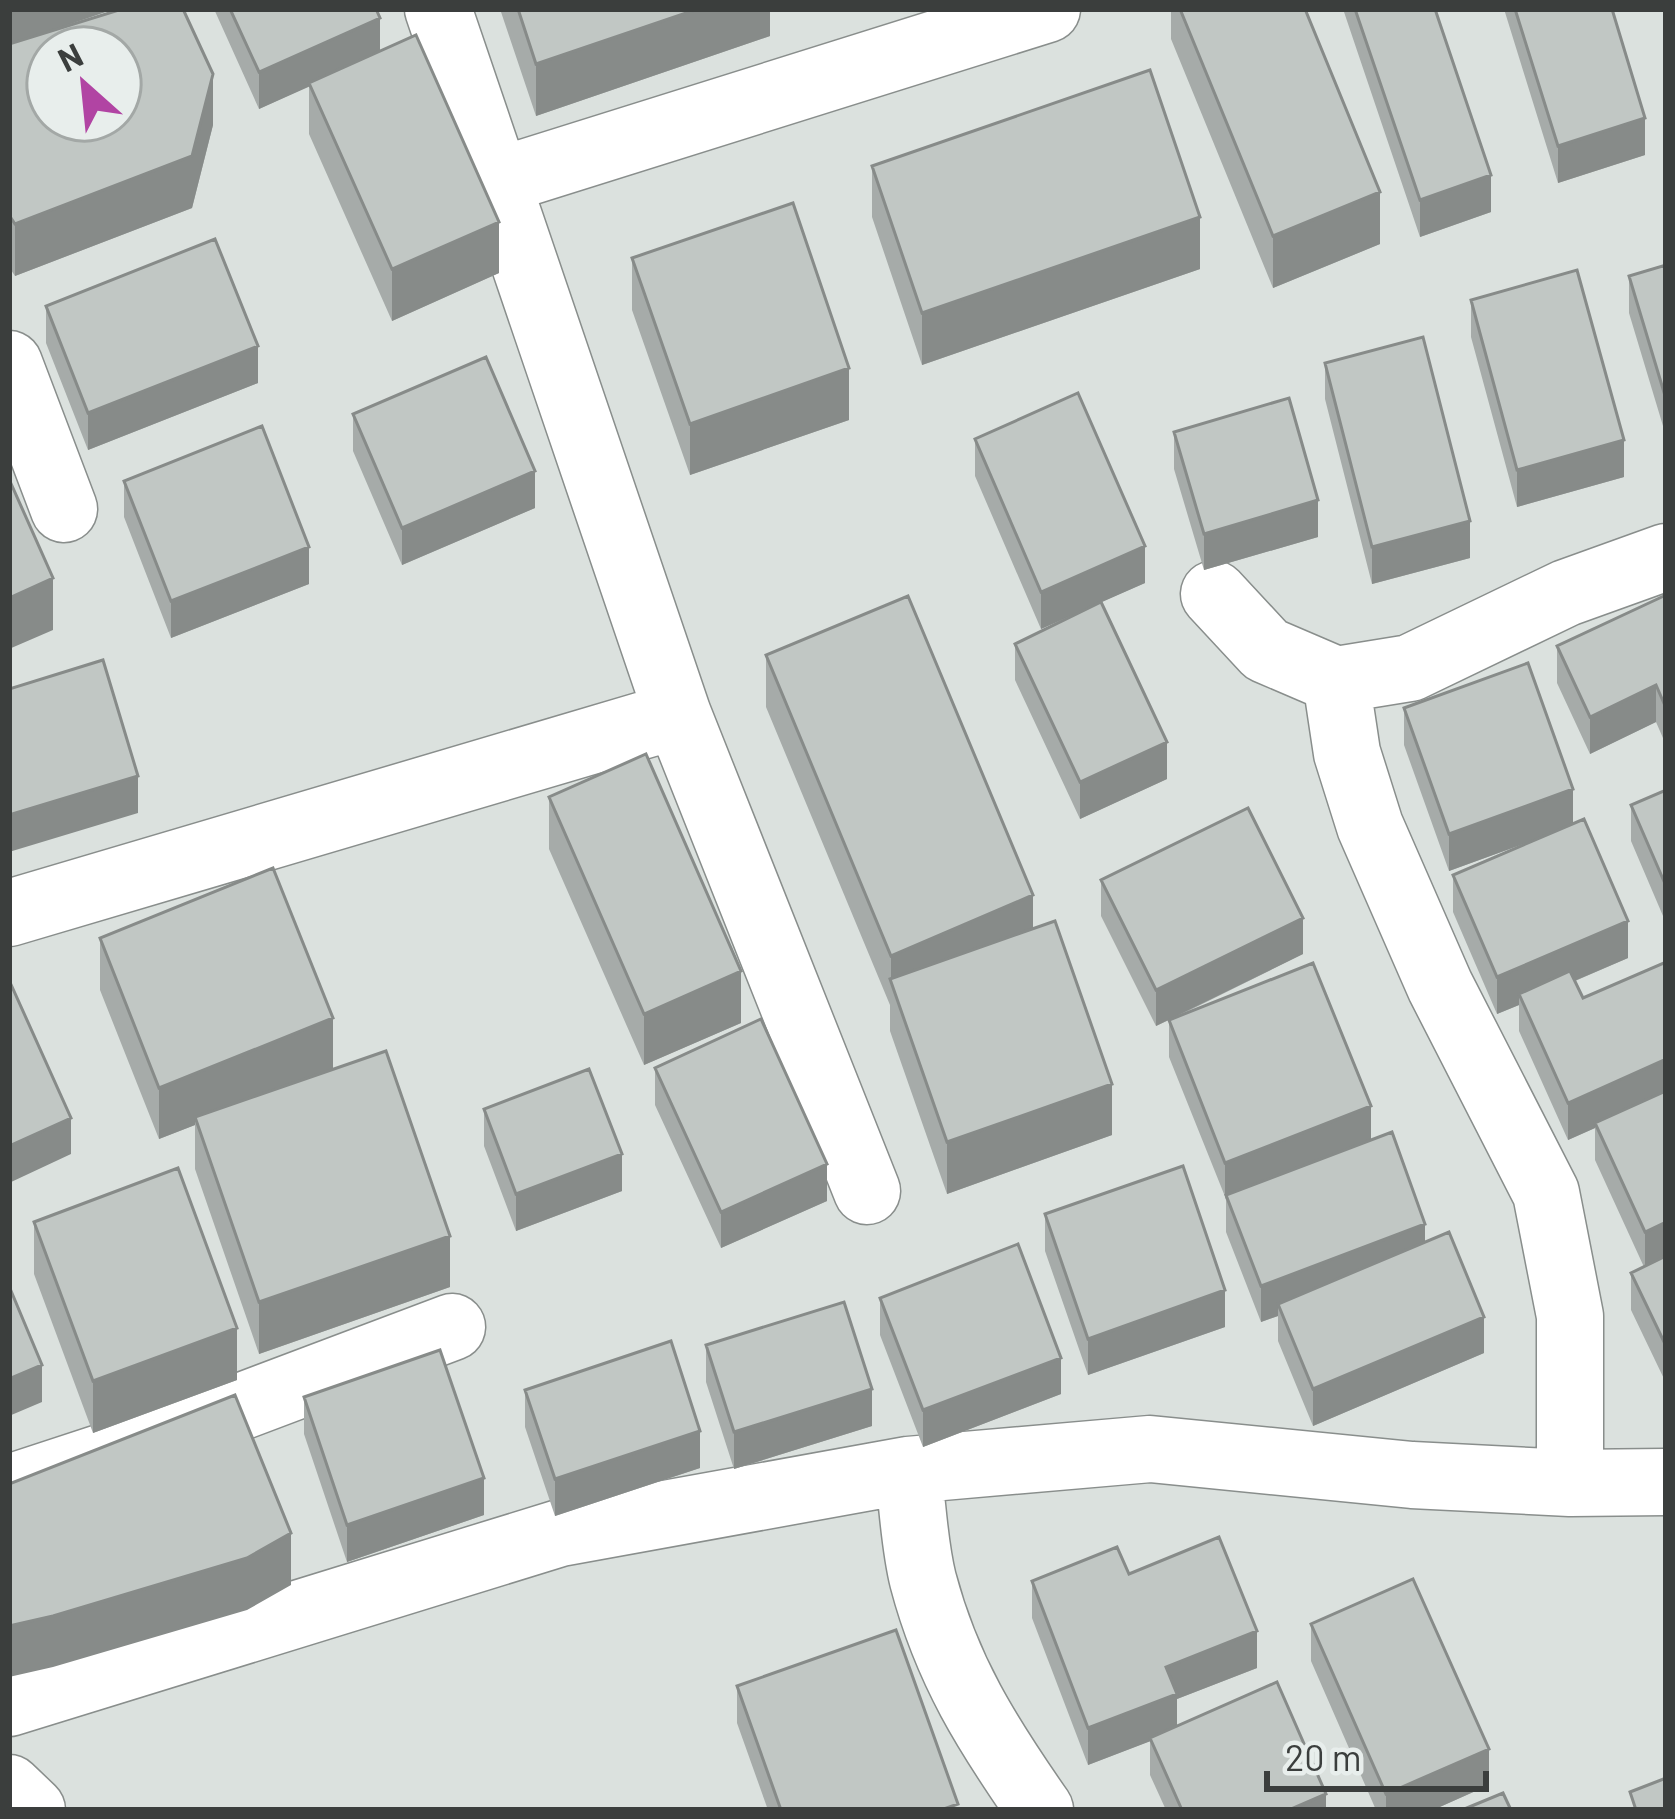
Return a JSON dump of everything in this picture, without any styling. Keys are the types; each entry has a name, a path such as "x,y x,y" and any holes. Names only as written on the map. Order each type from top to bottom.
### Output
{"street":[{"path":"438,9 678,716 867,1191"},
{"path":"499,182 1048,9"},
{"path":"9,364 64,508"},
{"path":"1214,593 1266,650 1336,680 1410,668 1567,593 1666,557"},
{"path":"1336,680 1347,753 1370,826 1440,986 1546,1193 1570,1316 1570,1483"},
{"path":"9,913 678,716"},
{"path":"9,1488 134,1447 452,1327"},
{"path":"9,1703 560,1533 908,1469 1150,1449 1412,1475 1570,1483 1666,1482"},
{"path":"908,1469 922,1575 941,1640 980,1724 1040,1810"},
{"path":"9,1788 32,1810"}],"building":[{"path":"122,9 183,9 213,74 192,156 15,224 9,215 9,44 24,39 24,144 144,144 144,24 74,24"},
{"path":"230,9 376,9 380,18 259,72"},
{"path":"518,9 698,9 536,64"},
{"path":"1180,9 1305,9 1380,192 1273,236"},
{"path":"1355,9 1435,9 1491,175 1420,200"},
{"path":"1515,9 1612,9 1645,118 1558,146"},
{"path":"416,35 499,222 392,269 309,83"},
{"path":"1150,70 1200,217 922,313 872,166"},
{"path":"793,203 849,368 690,424 632,258"},
{"path":"215,239 258,346 88,413 46,306"},
{"path":"1666,265 1666,399 1629,276"},
{"path":"1577,270 1624,440 1517,470 1471,300"},
{"path":"1423,337 1470,521 1372,547 1325,363"},
{"path":"486,357 535,471 402,528 353,414"},
{"path":"1078,393 1145,546 1041,592 975,439"},
{"path":"1289,398 1318,500 1204,534 1174,432"},
{"path":"262,426 309,547 171,601 124,481"},
{"path":"9,479 53,578 9,598"},
{"path":"1666,595 1666,708 1656,685 1590,717 1557,646"},
{"path":"908,596 1033,895 891,956 766,655"},
{"path":"1101,602 1167,742 1080,782 1015,644"},
{"path":"103,660 138,776 9,815 9,689"},
{"path":"1528,663 1573,789 1449,834 1404,708"},
{"path":"646,754 741,971 644,1014 549,797"},
{"path":"1666,790 1666,886 1631,805"},
{"path":"1248,808 1303,918 1156,990 1101,880"},
{"path":"1584,819 1628,921 1497,977 1453,875"},
{"path":"273,868 333,1018 159,1088 100,938"},
{"path":"1055,921 1112,1084 947,1142 890,979"},
{"path":"1666,962 1666,1059 1568,1103 1519,994 1570,971 1583,998"},
{"path":"1313,963 1371,1106 1225,1163 1169,1020"},
{"path":"9,980 71,1118 9,1146"},
{"path":"761,1019 827,1164 721,1212 655,1068"},
{"path":"386,1051 450,1236 259,1302 195,1117"},
{"path":"589,1069 622,1154 516,1194 484,1109"},
{"path":"1666,1091 1666,1222 1645,1232 1595,1123"},
{"path":"1392,1132 1425,1224 1261,1286 1226,1195"},
{"path":"1183,1166 1225,1290 1088,1339 1045,1214"},
{"path":"178,1168 237,1328 93,1381 34,1222"},
{"path":"1449,1232 1484,1317 1313,1389 1278,1304"},
{"path":"1018,1244 1061,1358 923,1410 880,1298"},
{"path":"1666,1256 1666,1346 1631,1273"},
{"path":"9,1286 42,1365 9,1379"},
{"path":"844,1302 872,1389 734,1432 706,1345"},
{"path":"671,1341 700,1431 555,1479 525,1390"},
{"path":"440,1350 484,1478 347,1525 304,1397"},
{"path":"235,1395 291,1533 247,1558 9,1626 9,1484"},
{"path":"1219,1537 1257,1631 1166,1667 1177,1694 1088,1728 1032,1581 1117,1547 1129,1574"},
{"path":"1413,1579 1489,1749 1386,1794 1311,1624"},
{"path":"896,1630 958,1804 941,1810 781,1810 737,1686"},
{"path":"1277,1682 1326,1794 1289,1810 1182,1810 1150,1738"},
{"path":"1666,1778 1666,1810 1636,1810 1630,1792"},
{"path":"1503,1793 1511,1810 1462,1810"}]}
